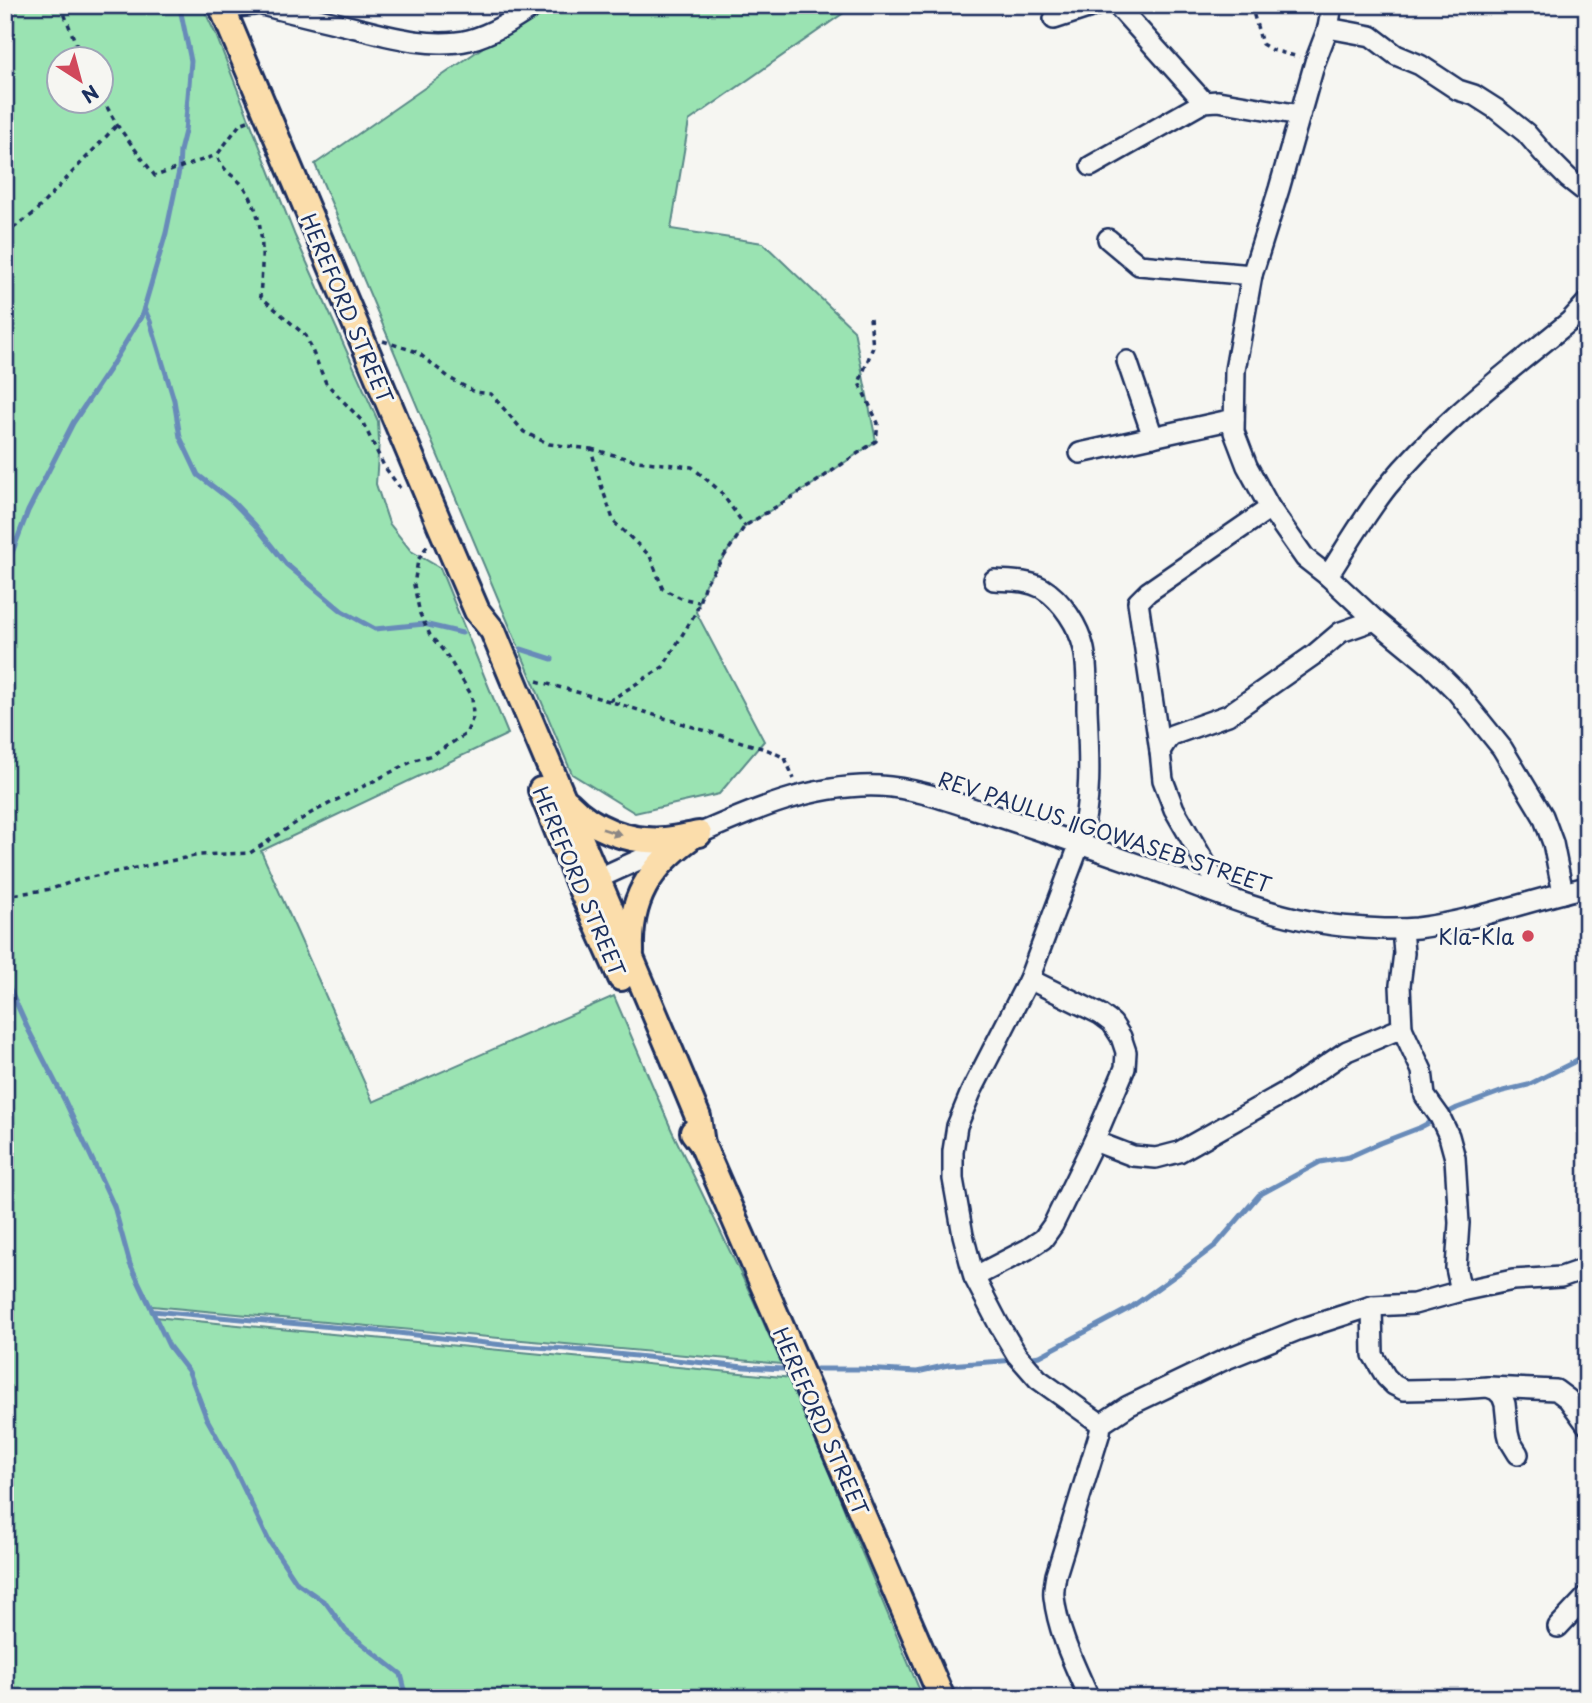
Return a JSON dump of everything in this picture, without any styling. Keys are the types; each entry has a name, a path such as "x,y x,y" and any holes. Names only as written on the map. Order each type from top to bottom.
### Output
{"main road":[{"name":"HEREFORD STREET","path":"222,8 477,611 481,638 589,883 687,1123 702,1144 942,1698"},
{"name":"HEREFORD STREET","path":"477,611 494,631 559,791 589,883 631,960 698,1117 702,1144"},
{"path":"559,791 585,818 600,828 620,835 643,840 694,836"},
{"path":"631,960 632,921 645,884 654,869 671,852 694,836"}],"street":[{"path":"222,8 254,5"},
{"path":"262,5 382,34 452,43 472,40 509,23 536,5"},
{"path":"1054,19 1097,5"},
{"path":"1117,5 1204,102"},
{"path":"1332,5 1328,28 1315,62 1252,275 1236,370 1234,432 1247,466 1270,508 1306,558 1431,666 1502,748 1543,817 1553,843 1563,893"},
{"path":"1328,28 1371,36 1396,55 1420,65 1458,90 1475,95 1527,133 1545,155 1587,193"},
{"path":"1091,166 1204,102 1218,100 1300,115"},
{"path":"1108,239 1139,265 1252,275"},
{"path":"1328,576 1362,520 1388,486 1431,439 1578,323 1587,302"},
{"path":"1127,361 1153,437"},
{"path":"1080,453 1234,419"},
{"path":"1224,896 1174,809 1163,780 1138,602 1148,592 1270,508"},
{"path":"994,580 1024,582 1042,589 1057,601 1072,620 1084,648 1090,772 1085,823 1080,843 1029,979 971,1092 957,1126 953,1179 960,1223 974,1277 1011,1345 1038,1379 1101,1424"},
{"path":"1160,751 1172,735 1228,715 1315,654 1341,632 1375,620"},
{"name":"REV PAULUS ǁGOWASEB STREET","path":"589,883 759,808 801,794 854,786 881,786 936,797 1080,843 1224,896 1322,924 1402,929 1446,923 1587,887"},
{"path":"1402,929 1402,1028 1422,1071 1425,1096 1450,1136 1455,1158 1459,1223 1457,1268 1461,1291"},
{"path":"974,1277 1043,1239 1053,1225 1094,1141 1125,1068 1126,1052 1112,1023 1100,1014 1029,979"},
{"path":"1094,1141 1133,1156 1156,1158 1179,1152 1291,1089 1347,1051 1402,1028"},
{"path":"1089,1698 1059,1624 1054,1595 1056,1575 1101,1424 1128,1406 1224,1360 1298,1330 1373,1306 1414,1304 1513,1280 1561,1277 1587,1268"},
{"path":"1373,1306 1373,1355 1378,1366 1394,1385 1404,1390 1488,1387 1556,1390 1568,1399 1587,1425"},
{"path":"1488,1387 1496,1390 1506,1404 1508,1433 1518,1454"},
{"path":"1558,1627 1587,1596"}],"path":[{"path":"61,5 77,46"},
{"path":"1251,5 1262,44 1272,50 1315,62"},
{"path":"112,116 155,177 216,155 240,124 266,114"},
{"path":"5,234 33,214 117,125"},
{"path":"216,155 220,165 244,188 258,215 262,244 260,296 306,336 327,383 362,421 384,466 402,490"},
{"path":"609,701 663,667 696,612 705,584 745,526 876,442 878,423 859,383 873,347 870,318"},
{"path":"358,332 417,352 451,379 475,393 491,394 524,432 549,444 591,449 637,461 692,467 720,491 745,526"},
{"path":"591,449 614,522 650,556 663,589 681,598 699,602"},
{"path":"5,896 51,889 81,879 199,855 250,853 311,813 415,760 432,755 466,734 473,717 472,696 446,654 430,635 420,614 414,585 418,560 440,525"},
{"path":"511,674 768,750 785,758 801,794"}],"green space":[{"path":"5,5 202,5 295,236 378,421 376,484 389,523 411,551 440,568 508,734 261,851 373,1102 614,996 672,1131 782,1364 151,1306 155,1317 792,1378 923,1698 5,1698"},
{"path":"538,5 855,5 689,121 671,229 763,243 854,330 876,441 745,526 705,584 696,612 764,741 719,794 635,813 572,774 315,164 492,41"}],"waterway":[{"path":"5,571 28,511 73,423 110,368 144,308 166,233 185,131 191,61 177,5"},
{"path":"144,308 174,400 180,437 198,475 233,502 286,564 342,611 375,629 424,624 462,633"},
{"path":"521,649 552,659"},
{"path":"5,978 114,1206 130,1264 169,1346 189,1372 207,1419 269,1541 297,1583 326,1603 346,1631 401,1674 407,1698"},
{"path":"1026,1358 1040,1356 1130,1308 1216,1245 1259,1195 1320,1162 1349,1157 1419,1128 1457,1108 1528,1085 1587,1054"},
{"path":"152,1311 783,1369"},
{"path":"817,1369 917,1372 948,1365 1016,1360"}],"place":[{"name":"Kla-Kla","path":"1528,936"}]}
